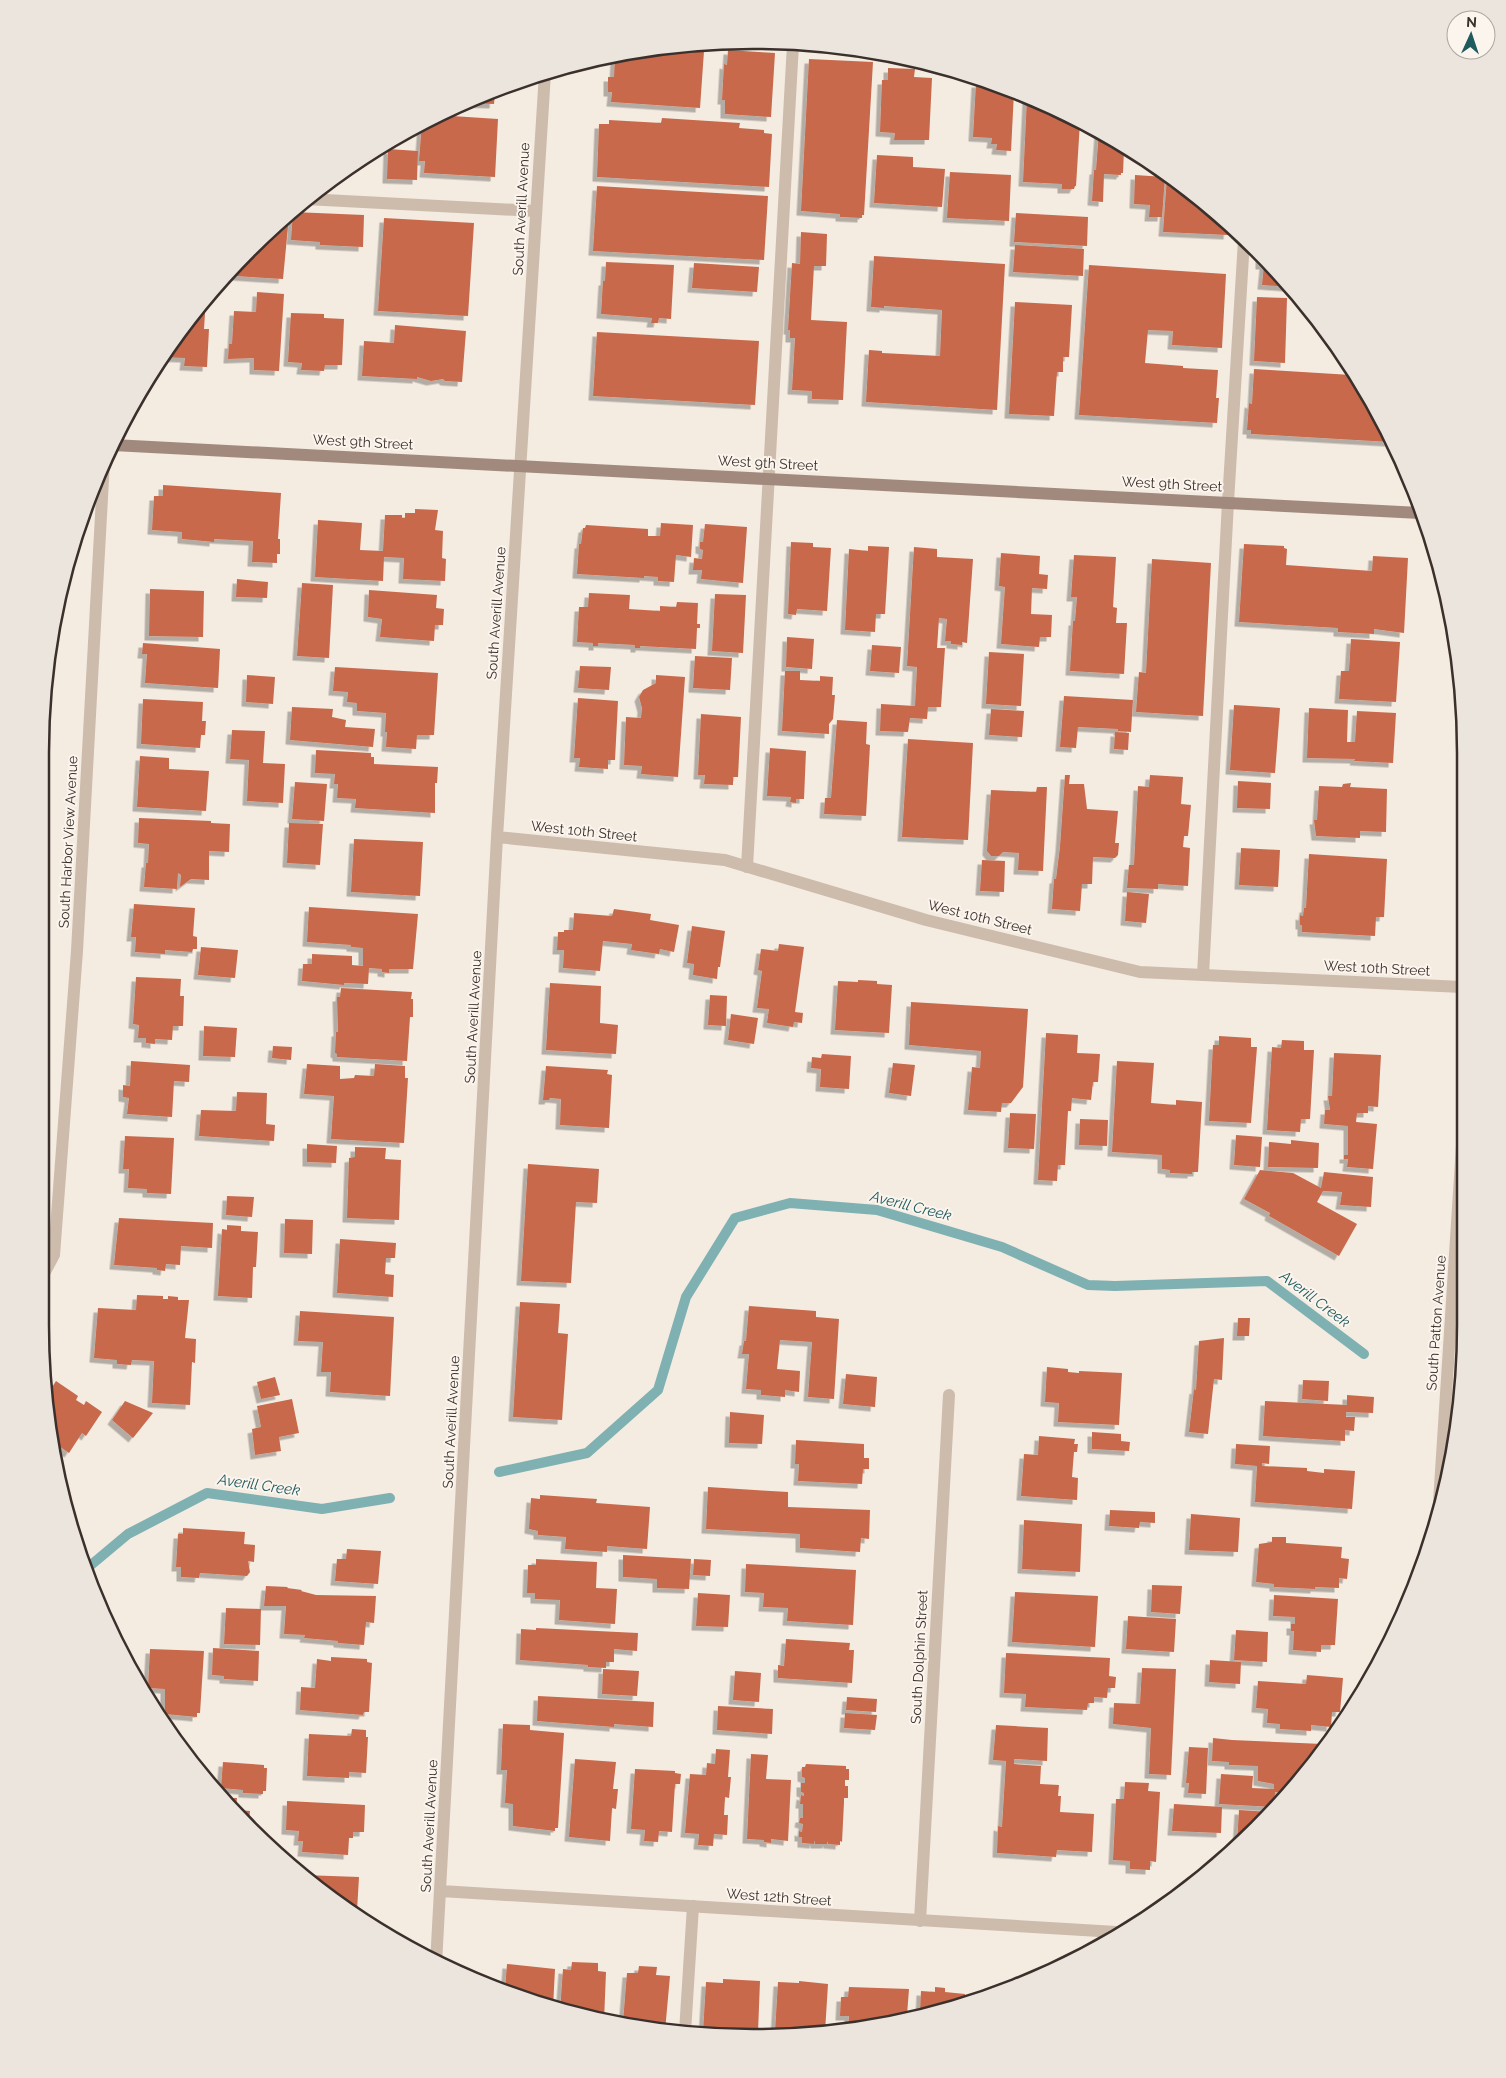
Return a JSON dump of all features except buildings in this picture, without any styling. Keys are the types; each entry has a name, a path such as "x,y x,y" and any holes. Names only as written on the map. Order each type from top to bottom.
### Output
{"main road":[{"name":"West 9th Street","path":"119,445 521,464 1414,512"}],"street":[{"path":"747,867 793,50"},
{"name":"South Averill Avenue","path":"437,1954 497,837 544,81"},
{"path":"317,200 536,211"},
{"path":"1203,975 1244,248"},
{"name":"South Harbor View Avenue","path":"49,1264 54,1255 77,951 103,481"},
{"name":"West 10th Street","path":"497,837 725,860 926,920 1140,972 1457,987"},
{"name":"South Patton Avenue","path":"1441,1475 1457,1223"},
{"name":"South Dolphin Street","path":"920,1921 949,1395"},
{"name":"West 12th Street","path":"441,1890 1110,1932"},
{"path":"685,2026 693,1906"}],"waterway":[{"name":"Averill Creek","path":"499,1472 587,1453 658,1390 686,1297 735,1218 790,1203 877,1210 1002,1247 1088,1285 1115,1286 1267,1281 1364,1354"},
{"name":"Averill Creek","path":"91,1565 128,1534 207,1493 322,1509 390,1498"}]}
